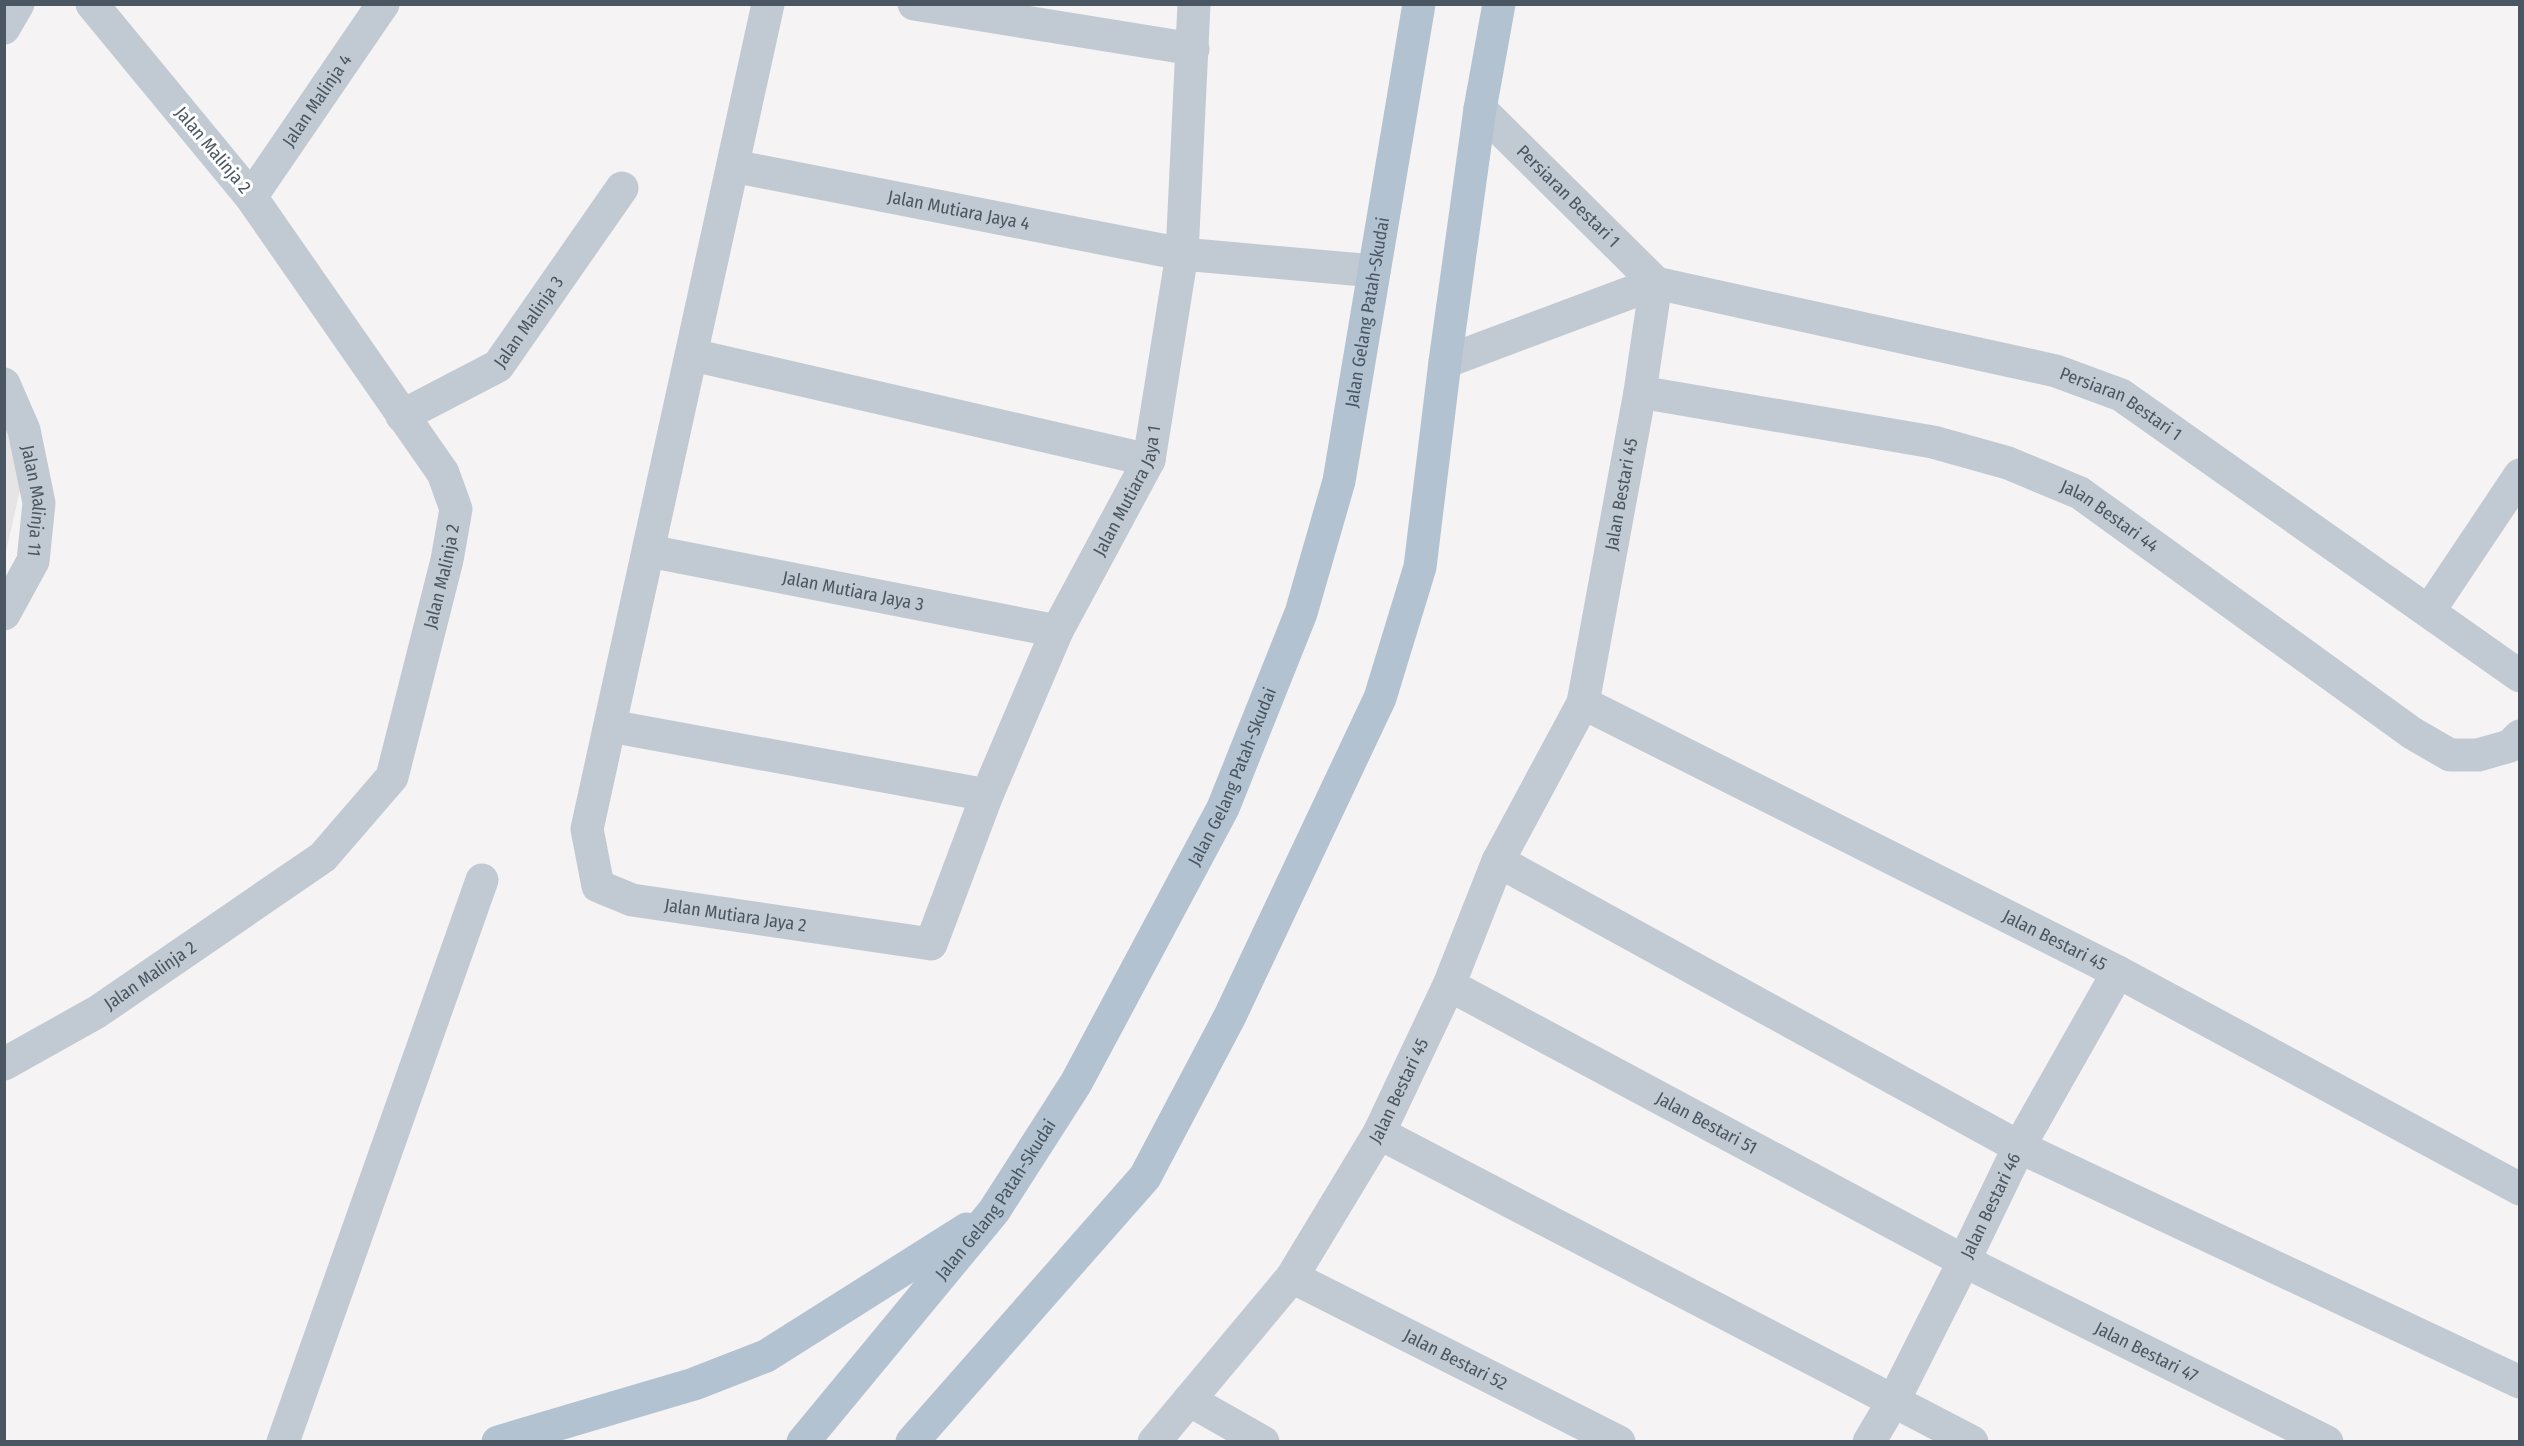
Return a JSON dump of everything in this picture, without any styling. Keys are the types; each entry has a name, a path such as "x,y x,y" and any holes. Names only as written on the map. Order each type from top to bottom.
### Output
{"main road":[{"name":"Jalan Gelang Patah-Skudai","path":"803,1442 994,1211 1076,1083 1223,808 1301,613 1339,481 1419,4"},
{"path":"912,1442 1145,1177 1230,1016 1380,698 1420,567 1445,362 1480,109 1499,4"},
{"path":"498,1442 694,1384 766,1356 994,1211"}],"street":[{"path":"4,28 18,4"},
{"name":"Jalan Malinja 2","path":"4,1064 97,1012 323,857 392,777 447,560 456,509 443,473 251,197 92,4"},
{"name":"Jalan Malinja 4","path":"251,197 383,4"},
{"path":"768,4 610,726 987,795"},
{"path":"914,4 1193,49"},
{"name":"Jalan Mutiara Jaya 1","path":"931,944 987,795 1057,631 1149,460 1182,254 1194,4"},
{"name":"Persiaran Bestari 1","path":"1480,109 1656,284 2056,371 2121,394 2520,676"},
{"name":"Jalan Mutiara Jaya 4","path":"733,166 1182,254 1374,271"},
{"name":"Jalan Malinja 3","path":"402,416 498,366 622,188"},
{"path":"1445,362 1656,284"},
{"name":"Jalan Bestari 45","path":"1154,1442 1292,1277 1379,1133 1449,985 1498,861 1583,703 1640,392 1656,284"},
{"path":"693,355 1149,460"},
{"name":"Jalan Malinja 11","path":"4,384 24,430 39,503 33,561 4,614"},
{"name":"Jalan Bestari 44","path":"1640,392 1933,442 2008,463 2080,493 2412,733 2450,755 2478,755 2510,746 2520,736"},
{"path":"2429,611 2520,475"},
{"name":"Jalan Mutiara Jaya 3","path":"649,551 1057,631"},
{"name":"Jalan Bestari 45","path":"1583,703 2118,972 2520,1189"},
{"name":"Jalan Mutiara Jaya 2","path":"610,726 587,830 598,886 632,900 931,944"},
{"path":"1498,861 2019,1147 2520,1382"},
{"path":"283,1442 482,880"},
{"name":"Jalan Bestari 46","path":"1869,1442 1894,1400 2019,1147 2118,972"},
{"name":"Jalan Bestari 51","path":"1449,985 1964,1261"},
{"path":"1379,1133 1972,1442"},
{"name":"Jalan Bestari 47","path":"1964,1261 2327,1442"},
{"name":"Jalan Bestari 52","path":"1292,1277 1619,1442"},
{"path":"1189,1400 1263,1442"}],"shaded area":[{"path":"5,427 28,455 5,556"}]}
